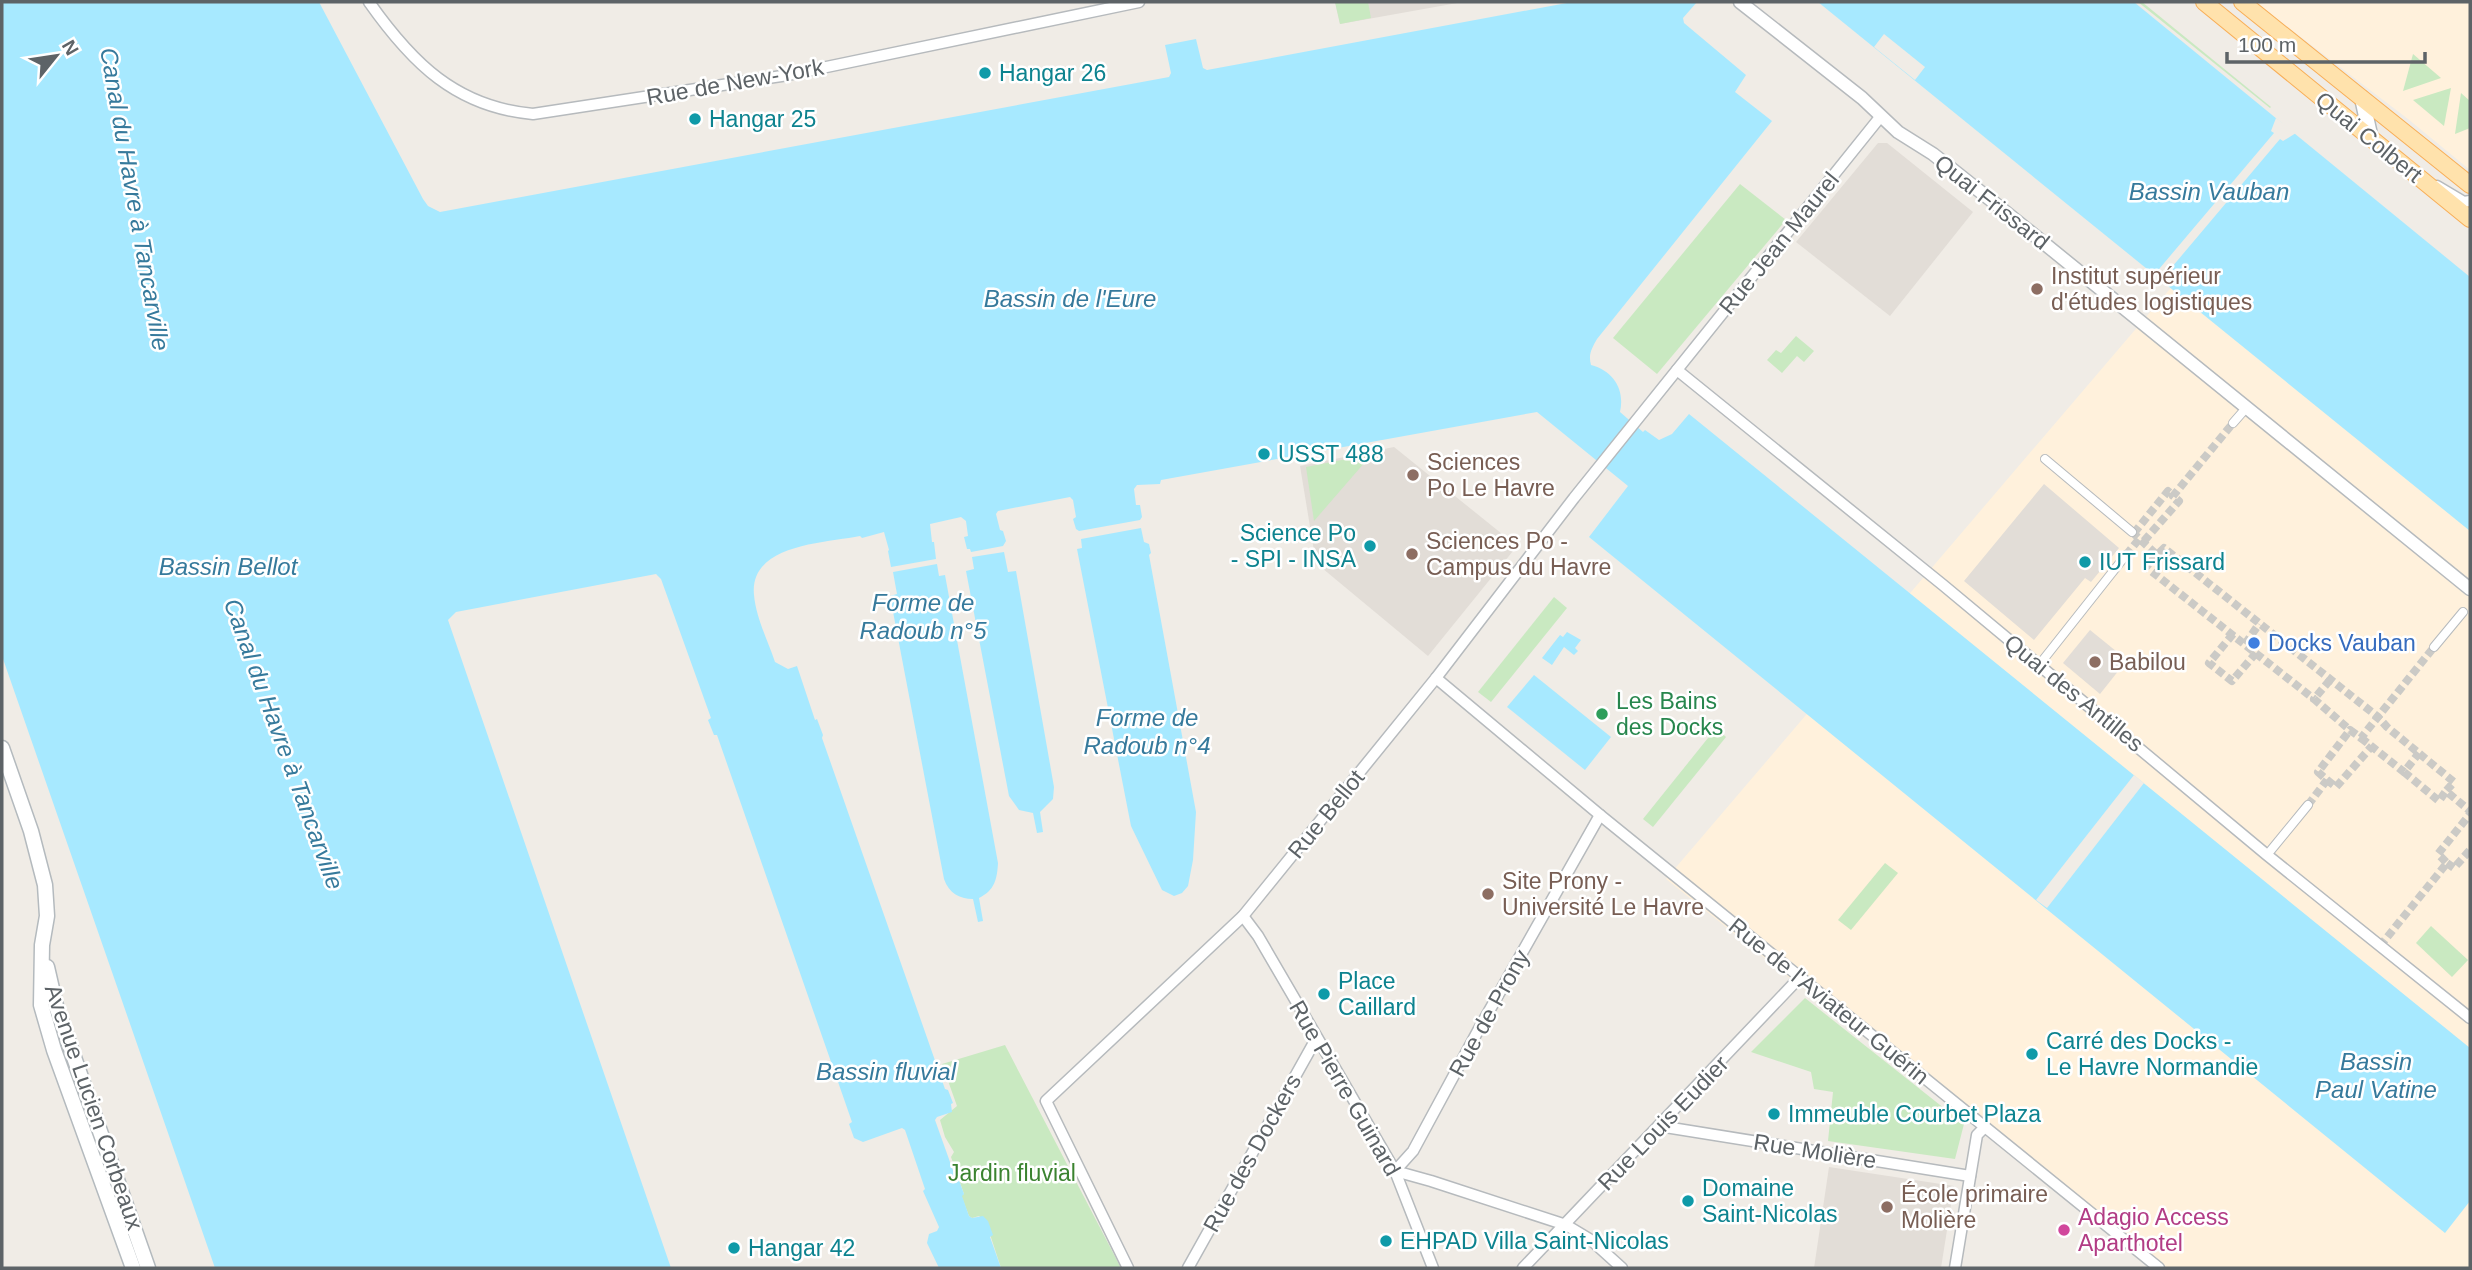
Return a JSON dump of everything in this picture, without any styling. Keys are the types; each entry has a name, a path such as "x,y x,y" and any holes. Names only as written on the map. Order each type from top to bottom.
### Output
{"main road":[{"name":"Quai Colbert","path":"2204,2 2470,219"},
{"name":"Quai Colbert","path":"2242,2 2470,185"},
{"path":"2362,98 2371,139"},
{"name":"Avenue Lucien Corbeaux","path":"2,748 31,831 46,885 47,916 42,945 41,1005 54,1050 133,1268"},
{"name":"Avenue Lucien Corbeaux","path":"42,945 56,1006 148,1268"}],"street":[{"name":"Rue de New-York","path":"369,2 412,56 441,80 482,104 505,112 533,114 788,75 1139,2"},
{"name":"Quai Frissard","path":"1740,2 1862,98 1898,132 1933,154 1992,201 2470,589"},
{"name":"Rue Jean Maurel","path":"1635,421 1881,117"},
{"path":"2427,184 2449,191 2464,202 2470,201"},
{"name":"Quai des Antilles","path":"1677,370 2039,664 2267,855 2470,1018"},
{"path":"2233,423 2247,407"},
{"name":"Rue Bellot","path":"1128,1268 1046,1101 1243,916 1436,678 1635,421"},
{"path":"2045,459 2132,532"},
{"path":"2039,664 2126,555"},
{"path":"2434,647 2463,612"},
{"name":"Rue de l'Aviateur Guérin","path":"1436,678 1600,815 2159,1268"},
{"path":"2267,855 2308,805"},
{"name":"Rue de Prony","path":"1395,1171 1413,1151 1600,815"},
{"name":"Rue Pierre Guinard","path":"1243,916 1258,936 1395,1171 1433,1268"},
{"name":"Rue Louis Eudier","path":"1523,1268 1801,976"},
{"name":"Rue des Dockers","path":"1188,1268 1316,1039"},
{"name":"Rue Molière","path":"1659,1126 1970,1176"},
{"path":"1955,1268 1977,1135 1985,1127"},
{"path":"1395,1171 1566,1225 1591,1240 1622,1268"}],"shaded area":[{"path":"1335,2 1463,2 1340,24"},
{"path":"2255,2 2470,2 2470,170 2408,119"},
{"path":"1878,143 1887,143 1973,212 1890,316 1796,242"},
{"path":"2181,276 2470,493 2470,1268 2152,1268 1666,879"},
{"name":"Sciences Po - Campus du Havre","path":"1394,447 1517,546 1428,656 1316,563 1300,466"},
{"name":"IUT Frissard","path":"2044,484 2119,548 2091,582 2085,578 2034,640 1964,581"},
{"name":"Babilou","path":"2090,630 2127,660 2100,694 2063,663"},
{"name":"École primaire Molière","path":"1829,1167 1954,1186 1941,1268 1814,1268"}],"green space":[{"path":"1335,2 1368,2 1371,18 1340,24"},
{"path":"2138,2 2142,2 2271,107 2270,108"},
{"path":"2413,54 2441,78 2403,91"},
{"path":"2451,88 2444,126 2413,100"},
{"path":"2461,93 2470,101 2470,128 2455,134"},
{"path":"1740,184 1786,220 1657,374 1613,338"},
{"path":"1796,336 1814,351 1804,362 1797,356 1782,373 1767,360 1776,350 1781,353"},
{"path":"1372,454 1314,521 1306,467"},
{"path":"1554,597 1567,608 1491,702 1478,692"},
{"path":"1716,728 1726,737 1653,827 1643,819"},
{"path":"1885,863 1898,873 1851,930 1838,920"},
{"path":"2431,926 2468,960 2452,977 2416,943"},
{"path":"1805,998 1964,1124 1955,1159 1828,1141 1833,1092 1814,1089 1811,1072 1751,1052"},
{"name":"Jardin fluvial","path":"1005,1045 1121,1268 1001,1268 986,1222 979,1216 969,1216 951,1157 954,1152 945,1137 940,1120 957,1106 942,1064"}],"water":[{"path":"2,2 319,2 423,199 428,206 440,212 1169,77 1171,73 1165,45 1196,39 1203,68 1207,70 1572,2 1697,2 1683,18 1684,23 1746,75 1735,92 1772,121 1597,339 1590,354 1591,365 1606,372 1616,382 1621,396 1620,412 1643,432 1645,430 1659,440 1672,434 1689,414 2470,1048 2470,1201 2445,1233 1589,537 1628,486 1537,412 1161,480 1160,484 1137,485 1134,489 1136,505 1140,505 1140,520 1079,531 1073,519 1076,517 1070,497 998,511 996,514 1000,530 1003,531 1006,541 1003,546 971,552 967,549 964,537 968,536 966,521 961,517 930,524 936,559 891,567 884,532 862,538 860,536 810,544 776,556 764,565 756,578 754,595 760,621 775,662 788,669 797,666 815,720 817,719 823,735 945,1089 948,1090 953,1103 952,1112 935,1120 964,1194 962,1196 969,1216 983,1216 988,1221 993,1235 990,1237 1001,1268 939,1268 927,1243 929,1234 937,1231 939,1227 923,1191 925,1189 905,1130 902,1128 863,1142 854,1138 849,1124 852,1122 717,735 714,735 708,720 711,718 661,579 656,574 456,612 448,620 671,1268 215,1268 2,656"},
{"name":"Bassin Vauban","path":"1818,2 2134,2 2470,277 2470,531"},
{"name":"Forme de Radoub n°4","path":"1141,528 1144,542 1149,544 1151,553 1149,555 1196,812 1193,860 1188,886 1182,893 1174,896 1162,890 1131,826 1077,549 1082,548 1081,539"},
{"path":"1004,552 1008,572 1016,571 1054,787 1053,799 1040,812 1043,832 1037,833 1033,813 1019,810 1009,796 966,571 974,569 972,557"},
{"name":"Forme de Radoub n°5","path":"937,564 939,576 945,575 998,863 994,884 979,898 983,921 978,922 973,899 955,894 944,879 890,596 897,594 893,572"},
{"path":"1567,632 1581,640 1575,648 1578,651 1574,655 1564,647 1552,665 1542,658 1560,635 1563,637"},
{"path":"1534,675 1611,737 1585,770 1507,707"}],"pier":[{"path":"1884,34 1925,67 1915,80 1874,47"},
{"path":"2276,118 2296,133 2283,141 2280,139 2161,280 2154,275 2274,133 2271,131"},
{"path":"2134,775 2144,783 2047,908 2036,900"}],"tunnel":[{"path":"2144,541 2179,501 2173,496 2233,423"},
{"path":"2134,533 2168,491 2173,496"},
{"path":"2132,532 2157,555 2164,548 2378,717 2454,782 2446,791 2470,811"},
{"path":"2126,555 2140,538"},
{"path":"2157,555 2146,567 2314,699"},
{"path":"2245,644 2259,624"},
{"path":"2233,634 2209,663 2232,681 2256,653"},
{"path":"2308,805 2327,780 2318,772 2350,730 2361,738 2434,647"},
{"path":"2330,680 2314,699 2350,730"},
{"path":"2361,738 2404,772 2419,753"},
{"path":"2327,780 2336,787 2372,746"},
{"path":"2404,772 2439,801 2446,791"},
{"path":"2380,946 2447,863 2438,854 2470,814"},
{"path":"2447,863 2454,868 2470,850"}],"place":[{"name":"Hangar 26","path":"985,73"},
{"name":"Hangar 25","path":"695,119"},
{"name":"Institut supérieur d'études logistiques","path":"2037,289"},
{"name":"USST 488","path":"1264,454"},
{"name":"Sciences Po Le Havre","path":"1413,475"},
{"name":"Science Po - SPI - INSA","path":"1370,546"},
{"name":"Sciences Po - Campus du Havre","path":"1412,554"},
{"name":"IUT Frissard","path":"2085,562"},
{"name":"Docks Vauban","path":"2254,643"},
{"name":"Babilou","path":"2095,662"},
{"name":"Les Bains des Docks","path":"1602,714"},
{"name":"Site Prony - Université Le Havre","path":"1488,894"},
{"name":"Place Caillard","path":"1324,994"},
{"name":"Carré des Docks - Le Havre Normandie","path":"2032,1054"},
{"name":"Immeuble Courbet Plaza","path":"1774,1114"},
{"name":"Domaine Saint-Nicolas","path":"1688,1201"},
{"name":"École primaire Molière","path":"1887,1207"},
{"name":"Adagio Access Aparthotel","path":"2064,1230"},
{"name":"EHPAD Villa Saint-Nicolas","path":"1386,1241"},
{"name":"Hangar 42","path":"734,1248"}],"water label":[{"name":"Canal du Havre à Tancarville","path":"135,199"},
{"name":"Bassin de l'Eure","path":"1070,298"},
{"name":"Bassin Bellot","path":"228,566"},
{"name":"Canal du Havre à Tancarville","path":"284,744"},
{"name":"Bassin fluvial","path":"886,1071"},
{"name":"Bassin Paul Vatine","path":"2376,1075"}]}
